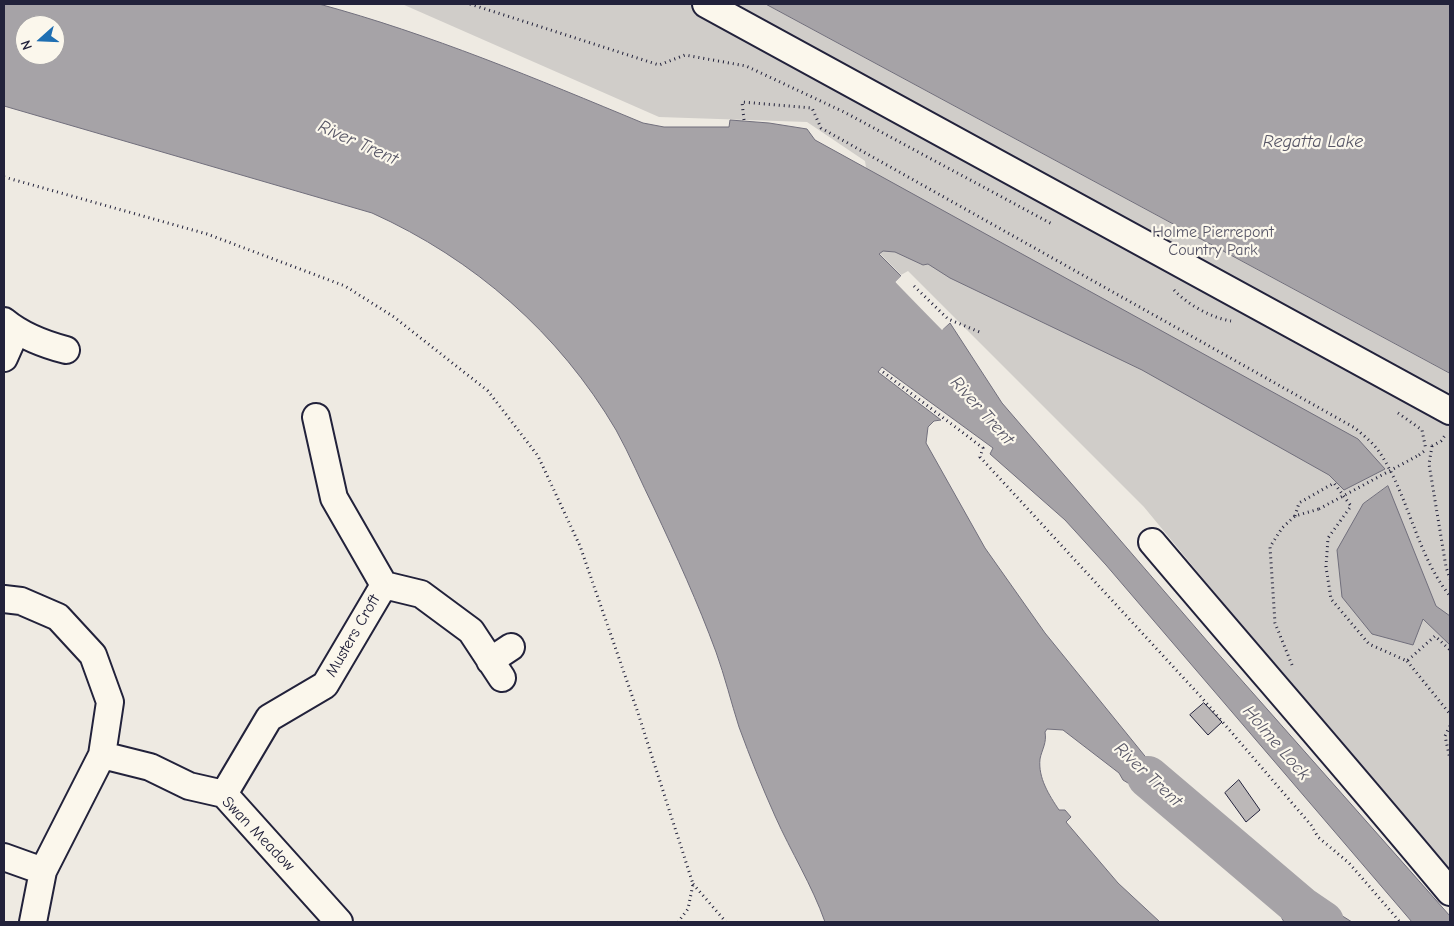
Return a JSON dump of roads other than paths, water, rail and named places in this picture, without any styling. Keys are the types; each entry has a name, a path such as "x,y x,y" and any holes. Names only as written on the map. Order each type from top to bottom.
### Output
{"street":[{"path":"706,4 1450,411"},
{"path":"4,358 10,326 44,344 66,350"},
{"name":"Musters Croft","path":"316,417 334,498 384,585 421,594 471,632 501,662"},
{"path":"1152,542 1278,691 1352,773 1450,892"},
{"name":"Musters Croft","path":"224,794 269,718 325,685 384,585"},
{"path":"4,599 21,601 58,617 93,655 110,702 102,756 43,871 33,922"},
{"name":"Swan Meadow","path":"102,756 150,767 189,786 224,794 340,922"},
{"path":"4,857 43,871"}],"water":[{"name":"Holme Lock","path":"4,4 319,4 442,43 643,123 664,127 729,127 730,120 769,123 807,129 815,140 1358,439 1385,469 1344,490 1329,475 1142,370 950,278 928,264 923,265 895,252 883,251 879,254 901,276 895,282 943,329 950,323 1002,403 1214,649 1450,916 1450,922 1412,922 1106,565 1065,520 990,454 993,448 882,367 878,372 941,420 934,421 928,427 926,443 985,548 1045,633 1179,798 1193,810 1191,821 1180,823 1141,791 1123,780 1119,773 1063,730 1047,729 1040,759 1042,780 1059,810 1065,810 1071,817 1066,822 1118,883 1160,922 825,922 765,794 739,727 719,661 702,615 616,430 568,362 541,331 511,302 479,276 445,253 372,213 4,106"},
{"name":"Regatta Lake","path":"766,4 1450,4 1450,373"},
{"path":"1388,486 1436,606 1450,616 1450,645 1423,619 1413,645 1372,634 1342,597 1337,550 1363,504"},
{"path":"1270,876 1285,886 1320,902 1352,922 1284,922 1278,911 1258,893 1269,887"}],"waterway":[{"name":"River Trent","path":"1148,777 1301,907 1323,922"}],"park label":[{"name":"Holme Pierrepont Country Park","path":"1213,241"}]}
